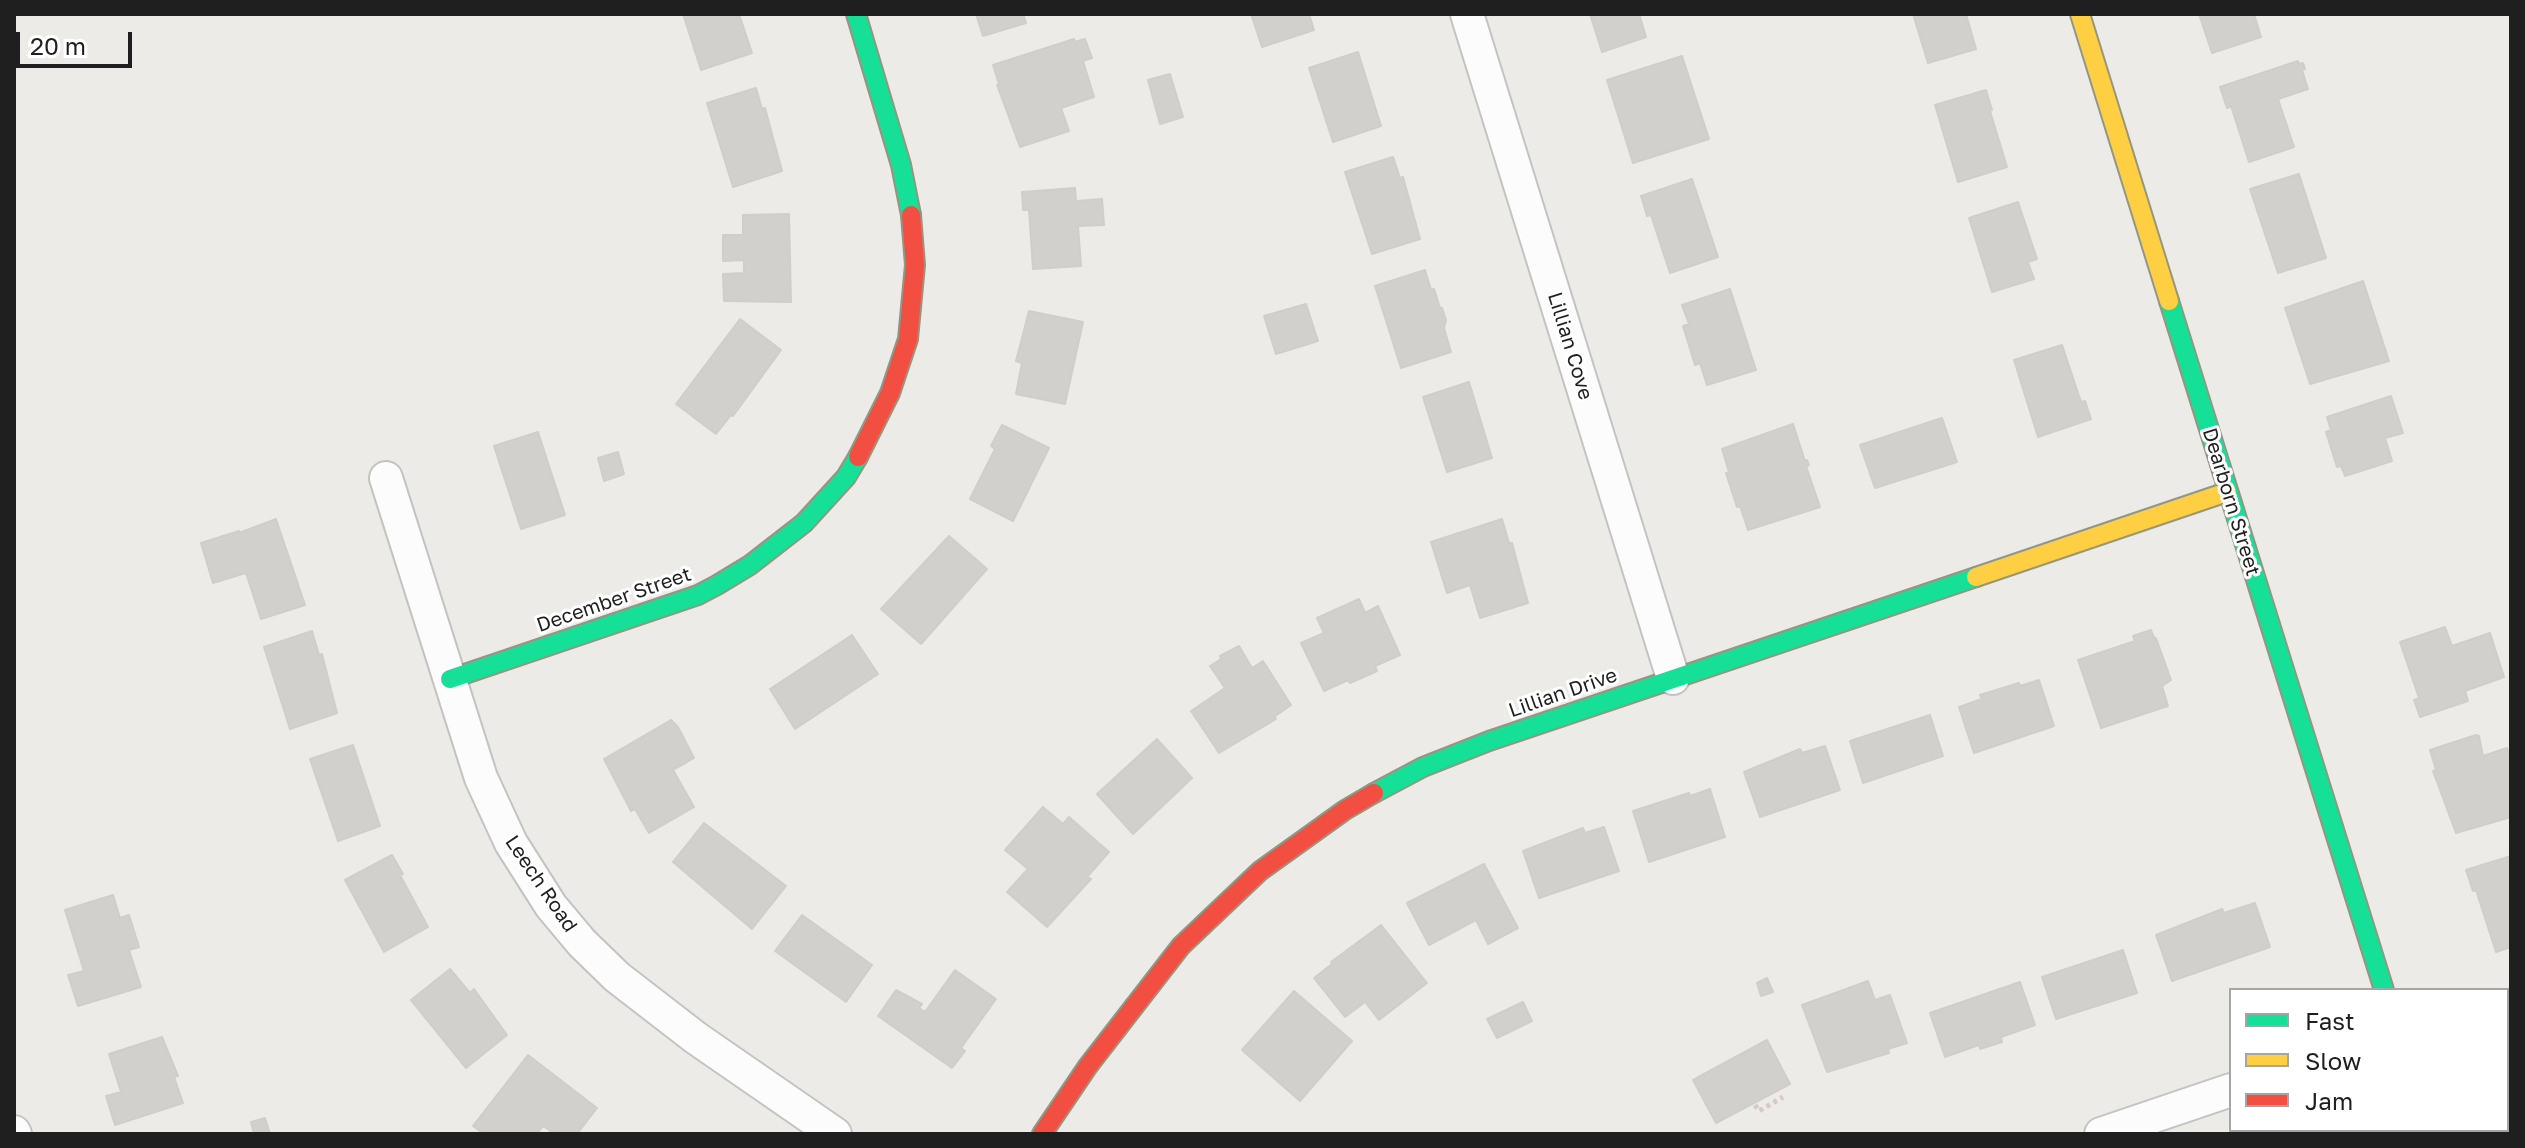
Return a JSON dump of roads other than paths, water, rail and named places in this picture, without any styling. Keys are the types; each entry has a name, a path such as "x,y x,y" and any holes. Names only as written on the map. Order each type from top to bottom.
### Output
{"street":[{"name":"December Street","path":"450,679 708,590 750,565 804,523 846,477 857,459 879,421 908,339 915,265 912,221 901,165 856,14"},
{"name":"Lillian Cove","path":"1467,14 1673,678"},
{"name":"Dearborn Street","path":"2080,14 2383,988"},
{"name":"Leech Road","path":"386,478 481,778 511,843 551,906 582,943 617,977 696,1038 835,1134"},
{"name":"Lillian Drive","path":"1042,1134 1088,1066 1181,946 1260,871 1290,848 1345,810 1423,767 1673,678 2227,492"},
{"path":"2101,1134 2229,1091"}]}
